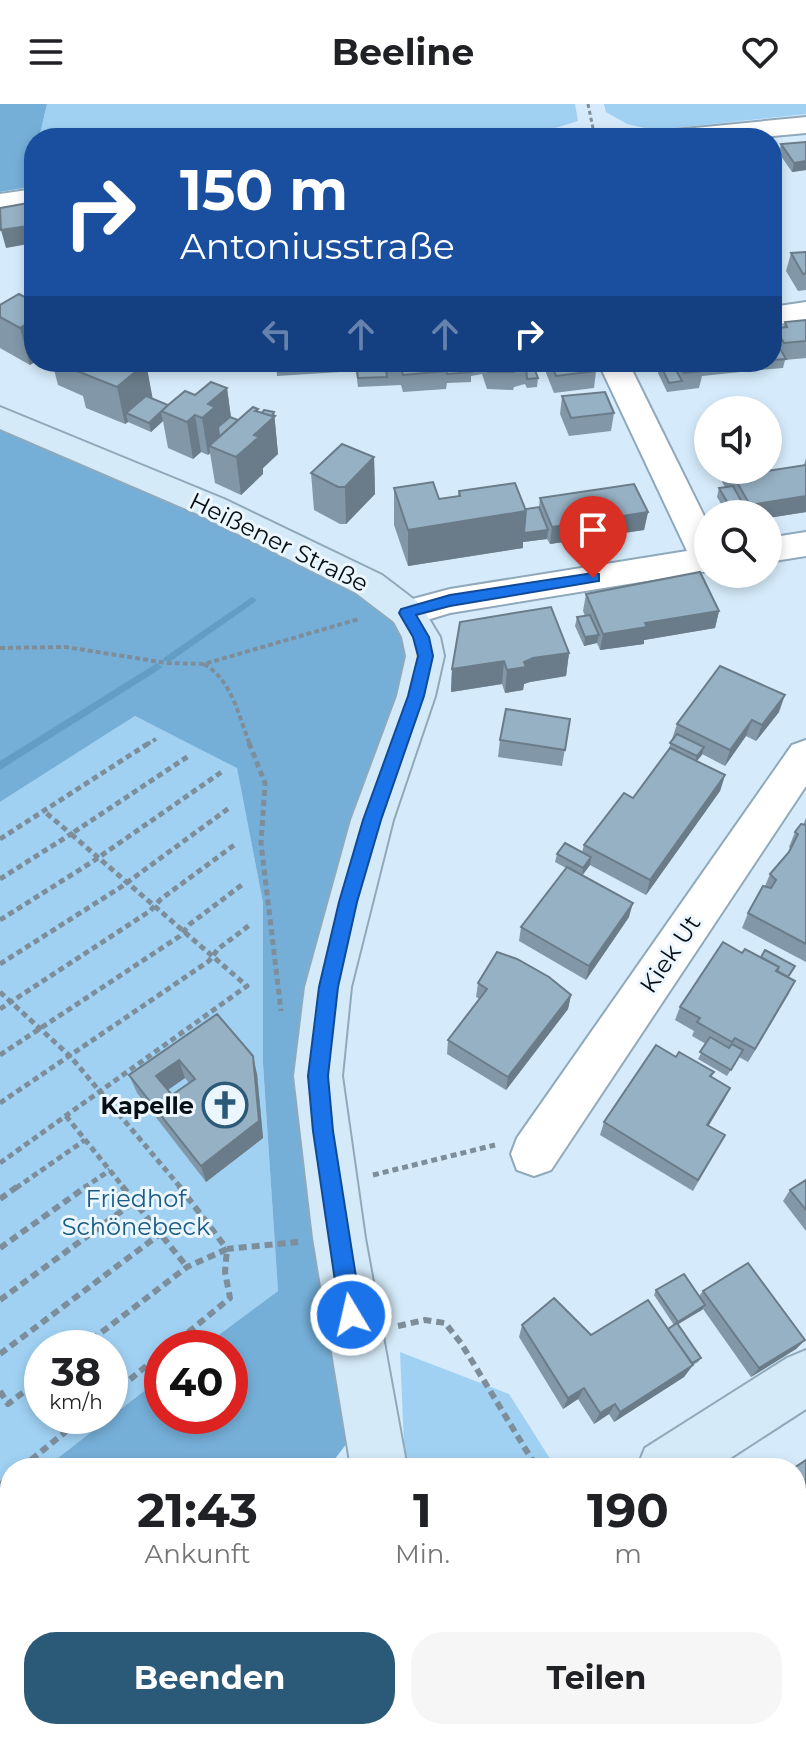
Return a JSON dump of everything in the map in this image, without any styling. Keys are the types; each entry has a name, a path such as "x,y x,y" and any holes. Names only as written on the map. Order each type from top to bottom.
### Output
{"street":[{"path":"776,128 806,125"},
{"path":"0,202 24,198"},
{"path":"782,315 806,311"},
{"path":"618,372 694,530"},
{"name":"Heißener Straße","path":"0,417 272,535 369,584 401,608"},
{"path":"782,548 806,544"},
{"path":"377,1458 331,1187 318,1076 328,987 372,820 416,696 425,656 421,637 401,608 694,561"},
{"name":"Kiek Ut","path":"534,1154 806,755"},
{"path":"680,1458 806,1377"}],"path":[{"path":"588,104 593,128"},
{"path":"0,648 65,647 167,663 204,664 401,608"},
{"path":"204,664 216,671 226,684 265,783 261,843 282,1018"},
{"path":"0,839 156,739"},
{"path":"0,879 190,755"},
{"path":"0,920 99,857 223,771"},
{"path":"0,964 127,881 229,808"},
{"path":"0,1163 247,986 215,955 45,812"},
{"path":"0,1009 156,906 237,843"},
{"path":"0,1055 184,930 243,884"},
{"path":"0,1103 215,955 251,924"},
{"path":"0,992 70,1056 102,1091 227,1249 225,1272 230,1298 191,1330"},
{"path":"66,1116 187,1267"},
{"path":"0,1199 85,1140"},
{"path":"331,1187 506,1142 534,1154"},
{"path":"0,1248 110,1170"},
{"path":"0,1300 134,1202"},
{"path":"0,1354 160,1234"},
{"path":"105,1330 187,1267 227,1249 339,1238"},
{"path":"356,1340 425,1320 445,1323 461,1343 531,1458"},
{"path":"128,1381 144,1368"},
{"path":"0,1391 8,1404 24,1392"},
{"path":"33,1458 63,1434"}],"green space":[{"path":"47,104 575,104 578,121 555,128 41,128"},
{"path":"604,104 806,104 806,114 673,128 645,128 627,124 606,112"},
{"name":"Friedhof Schönebeck","path":"135,716 237,767 263,903 263,1064 278,1291 225,1330 144,1330 144,1391 128,1403 128,1330 24,1330 24,1434 89,1434 58,1458 0,1458 0,802"},
{"path":"400,1352 509,1394 550,1458 405,1458"}],"shaded area":[{"path":"0,104 47,104 41,128 24,128 24,188 0,192"},
{"path":"0,419 337,569 418,636 326,988 363,1422 336,1458 58,1458 89,1434 128,1434 128,1403 144,1391 144,1434 248,1434 248,1330 225,1330 278,1291 263,1064 263,903 237,768 135,716 0,802"}],"building":[{"path":"806,142 806,161 794,163 782,144"},
{"path":"24,204 24,227 1,230 0,208"},
{"path":"806,252 806,273 803,274 791,253"},
{"path":"19,294 24,297 24,325 20,328 0,317 0,305"},
{"path":"806,320 806,341 784,343 782,327 787,327 785,322"},
{"path":"80,372 135,372 117,387"},
{"path":"357,372 386,372 387,377 358,378"},
{"path":"402,372 436,372 403,375"},
{"path":"526,372 536,372 538,378 527,379"},
{"path":"554,372 588,372 556,376"},
{"path":"664,372 677,372 682,381 669,383"},
{"path":"211,382 227,388 208,404 215,407 202,418 195,415 187,422 161,411 185,391 195,395"},
{"path":"605,392 614,413 571,418 562,396"},
{"path":"146,396 168,405 149,423 126,413"},
{"path":"253,407 258,409 255,411 275,416 254,435 259,437 236,457 209,446"},
{"path":"230,417 238,420 220,436 218,427"},
{"path":"342,444 374,457 345,487 338,487 311,473"},
{"path":"806,465 806,496 747,500 738,484 782,484 782,469"},
{"path":"433,482 439,499 460,496 459,491 515,483 526,511 408,530 394,488"},
{"path":"634,484 648,512 552,527 540,498"},
{"path":"733,486 741,500 726,500 719,488"},
{"path":"539,507 548,530 524,533 526,509"},
{"path":"694,573 694,588 708,588 719,611 645,623 647,627 603,634 586,594"},
{"path":"551,607 569,653 533,658 524,662 526,667 507,670 504,661 452,669 460,622"},
{"path":"590,615 599,635 585,637 577,617"},
{"path":"720,666 785,695 762,725 752,720 730,750 677,724"},
{"path":"506,709 570,719 565,750 500,740"},
{"path":"677,734 704,747 697,756 670,743"},
{"path":"670,748 725,775 650,880 584,845 624,793 633,798"},
{"path":"801,824 806,825 806,944 748,913 763,886 771,888 776,880 770,874 789,852"},
{"path":"565,843 591,857 583,868 557,854"},
{"path":"567,867 633,903 589,966 521,927"},
{"path":"723,942 742,953 745,949 779,967 776,971 795,981 755,1049 735,1038 732,1042 697,1022 700,1018 680,1007"},
{"path":"765,950 795,966 788,977 777,971 779,967 761,957"},
{"path":"497,952 549,977 571,995 508,1077 448,1040 487,989 478,983"},
{"name":"Kapelle","path":"217,1014 253,1056 259,1121 201,1166 129,1075","holes":["179,1060 195,1079 172,1095 156,1076"]},
{"path":"710,1037 729,1048 732,1044 743,1050 731,1070 700,1052"},
{"path":"656,1045 676,1057 679,1052 714,1072 710,1076 730,1088 707,1125 725,1135 698,1180 604,1122"},
{"path":"806,1180 806,1210 790,1190"},
{"path":"748,1263 805,1340 759,1368 703,1291"},
{"path":"684,1274 705,1305 678,1322 656,1290"},
{"path":"554,1298 591,1335 648,1300 693,1365 620,1412 615,1404 600,1413 584,1388 568,1398 522,1325"},
{"path":"677,1323 701,1358 692,1363 668,1329"}],"waterway":[{"path":"168,659 252,600"},
{"path":"0,766 157,667"}],"place":[{"name":"Kapelle","path":"225,1105"}],"route":[{"path":"351,1315 323,1131 318,1076 328,987 348,902 372,820 416,696 425,656 421,637 407,613 450,601 593,578"}]}
